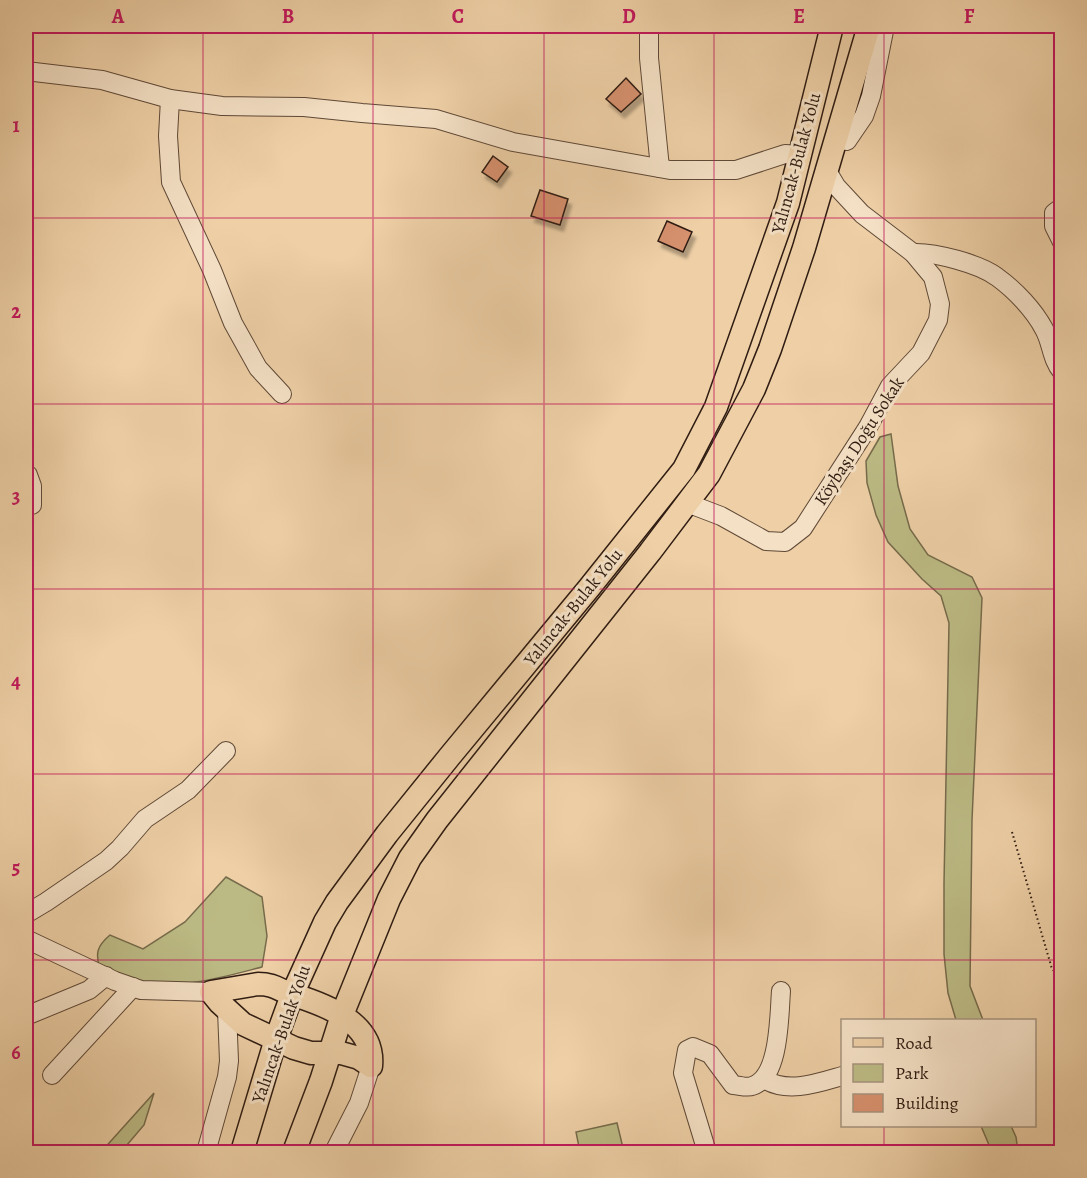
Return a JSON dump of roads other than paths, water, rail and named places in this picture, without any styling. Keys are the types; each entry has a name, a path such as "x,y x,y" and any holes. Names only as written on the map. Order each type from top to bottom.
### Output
{"main road":[{"name":"Yalıncak-Bulak Yolu","path":"242,1152 276,1039 292,995 325,922 337,902 381,842 684,469 716,407 788,203 832,26"},
{"name":"Yalıncak-Bulak Yolu","path":"294,1152 342,1015 389,899 417,849 436,820 650,552 709,474 754,389 804,248 869,26"},
{"path":"267,984 292,995 319,1002 348,1019 367,1042 372,1057 371,1066 359,1058 330,1053 303,1052 243,1024 227,1011 211,992 228,987 267,984"}],"street":[{"path":"649,26 649,58 660,168"},
{"path":"847,141 864,116 871,96 885,26"},
{"path":"26,71 102,80 170,99 222,106 304,107 436,119 513,142 660,168 736,170 784,154 800,155"},
{"path":"170,99 168,136 171,182 212,270 233,323 258,368 282,394"},
{"name":"Köybaşı Doğu Sokak","path":"687,503 721,516 766,541 785,542 803,528 868,427 890,386 921,353 938,320 940,304 933,277 913,253 862,214 836,186 827,171"},
{"path":"1062,207 1054,213 1054,226 1062,242"},
{"path":"913,253 928,252 960,261 996,276 1029,306 1045,330 1056,365 1062,372"},
{"path":"1049,342 1062,327"},
{"path":"26,475 32,486 32,505"},
{"path":"26,914 106,861 145,819 188,790 226,751"},
{"path":"26,939 133,987 158,992 211,992"},
{"path":"26,1016 89,990 106,976"},
{"path":"52,1075 133,987"},
{"path":"707,1152 684,1073 687,1050 693,1047 710,1054 733,1085 751,1087 764,1079 773,1063 782,991"},
{"path":"206,1152 227,1077 227,1011"},
{"path":"334,1152 359,1103 371,1066"},
{"path":"764,1079 771,1084 806,1086 841,1077"}]}
